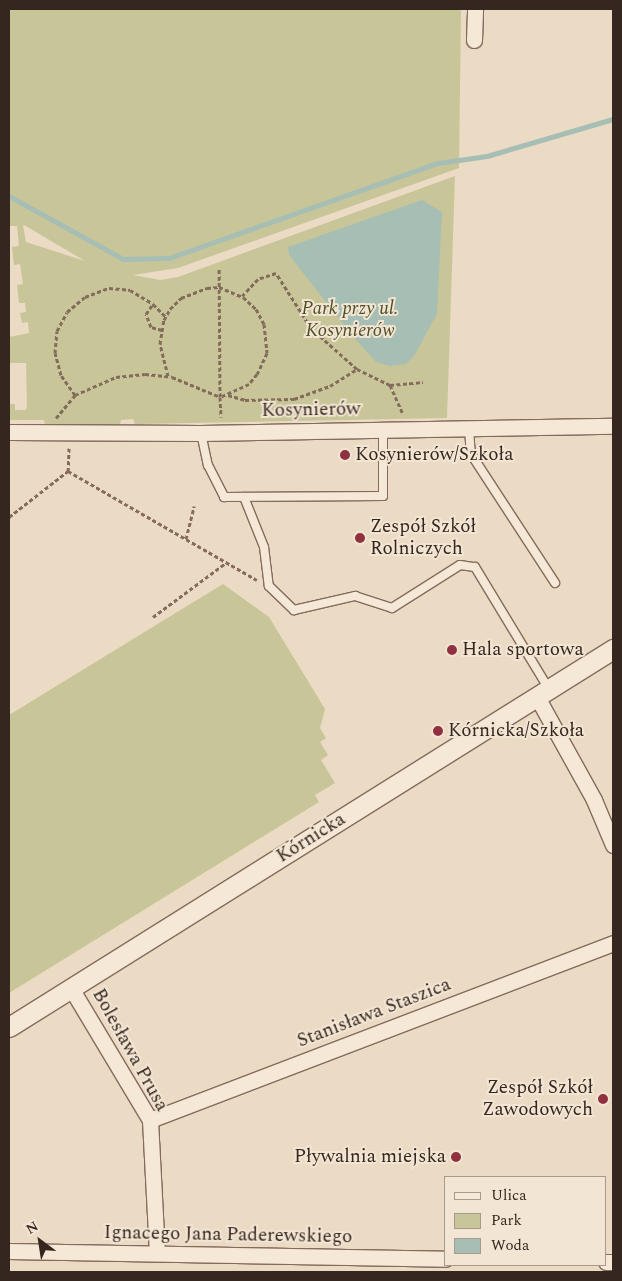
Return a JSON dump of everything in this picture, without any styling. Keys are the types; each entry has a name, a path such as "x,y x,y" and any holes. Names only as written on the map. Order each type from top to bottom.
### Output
{"street":[{"path":"474,40 475,9"},
{"name":"Kosynierów","path":"9,432 201,433 613,426"},
{"name":"Kórnicka","path":"9,1027 613,649"},
{"path":"543,693 594,800 613,845"},
{"name":"Stanisława Staszica","path":"150,1120 613,942"},
{"name":"Bolesława Prusa","path":"71,988 150,1120 157,1253"},
{"name":"Ignacego Jana Paderewskiego","path":"9,1251 444,1259"}],"lane":[{"path":"469,428 471,454 555,583"},
{"path":"201,433 208,465 224,497 383,496 383,429"},
{"path":"244,497 264,547 269,586 294,610 355,596 392,608 460,565 475,567 543,693"}],"path":[{"path":"219,269 221,432"},
{"path":"227,394 245,400 294,399 330,386 357,370 310,328 276,273 258,278 242,296"},
{"path":"50,432 56,418 74,395 116,377 145,374 168,376 220,397 249,384 257,374 267,353 264,324 256,309 242,296 220,287 193,291 181,298 166,317 162,330 161,356 168,376"},
{"path":"74,395 61,374 55,353 57,330 67,312 85,297 109,288 130,290 153,304 166,317"},
{"path":"153,304 146,318 151,327 162,330"},
{"path":"390,385 423,382"},
{"path":"9,517 68,471 70,432"},
{"path":"68,471 269,586"},
{"path":"186,539 194,506"},
{"path":"153,616 227,562"}],"green space":[{"name":"Park przy ul. Kosynierów","path":"9,9 461,9 459,168 178,268 133,275 160,280 178,277 455,176 447,418 135,424 133,419 121,420 120,424 59,426 45,425 44,420 9,420 9,404 15,404 15,410 26,410 27,405 26,363 9,363 9,337 29,333 28,322 22,323 20,313 26,312 25,303 19,303 17,285 23,284 20,264 14,265 12,247 19,246 17,226 9,226","holes":["24,225 85,261 26,242"]},
{"path":"223,584 269,617 325,709 320,728 326,738 320,742 328,755 321,760 335,783 315,795 319,802 9,993 9,715"}],"water":[{"path":"422,200 442,212 437,314 414,356 406,364 389,366 376,362 352,335 289,255 288,247"}],"waterway":[{"path":"9,196 123,259 169,258 438,163 487,156 613,119"}],"place":[{"name":"Kosynierów/Szkoła","path":"345,455"},
{"name":"Zespół Szkół Rolniczych","path":"360,538"},
{"name":"Hala sportowa","path":"452,650"},
{"name":"Kórnicka/Szkoła","path":"438,731"},
{"name":"Zespół Szkół Zawodowych","path":"603,1099"},
{"name":"Pływalnia miejska","path":"456,1157"}]}
